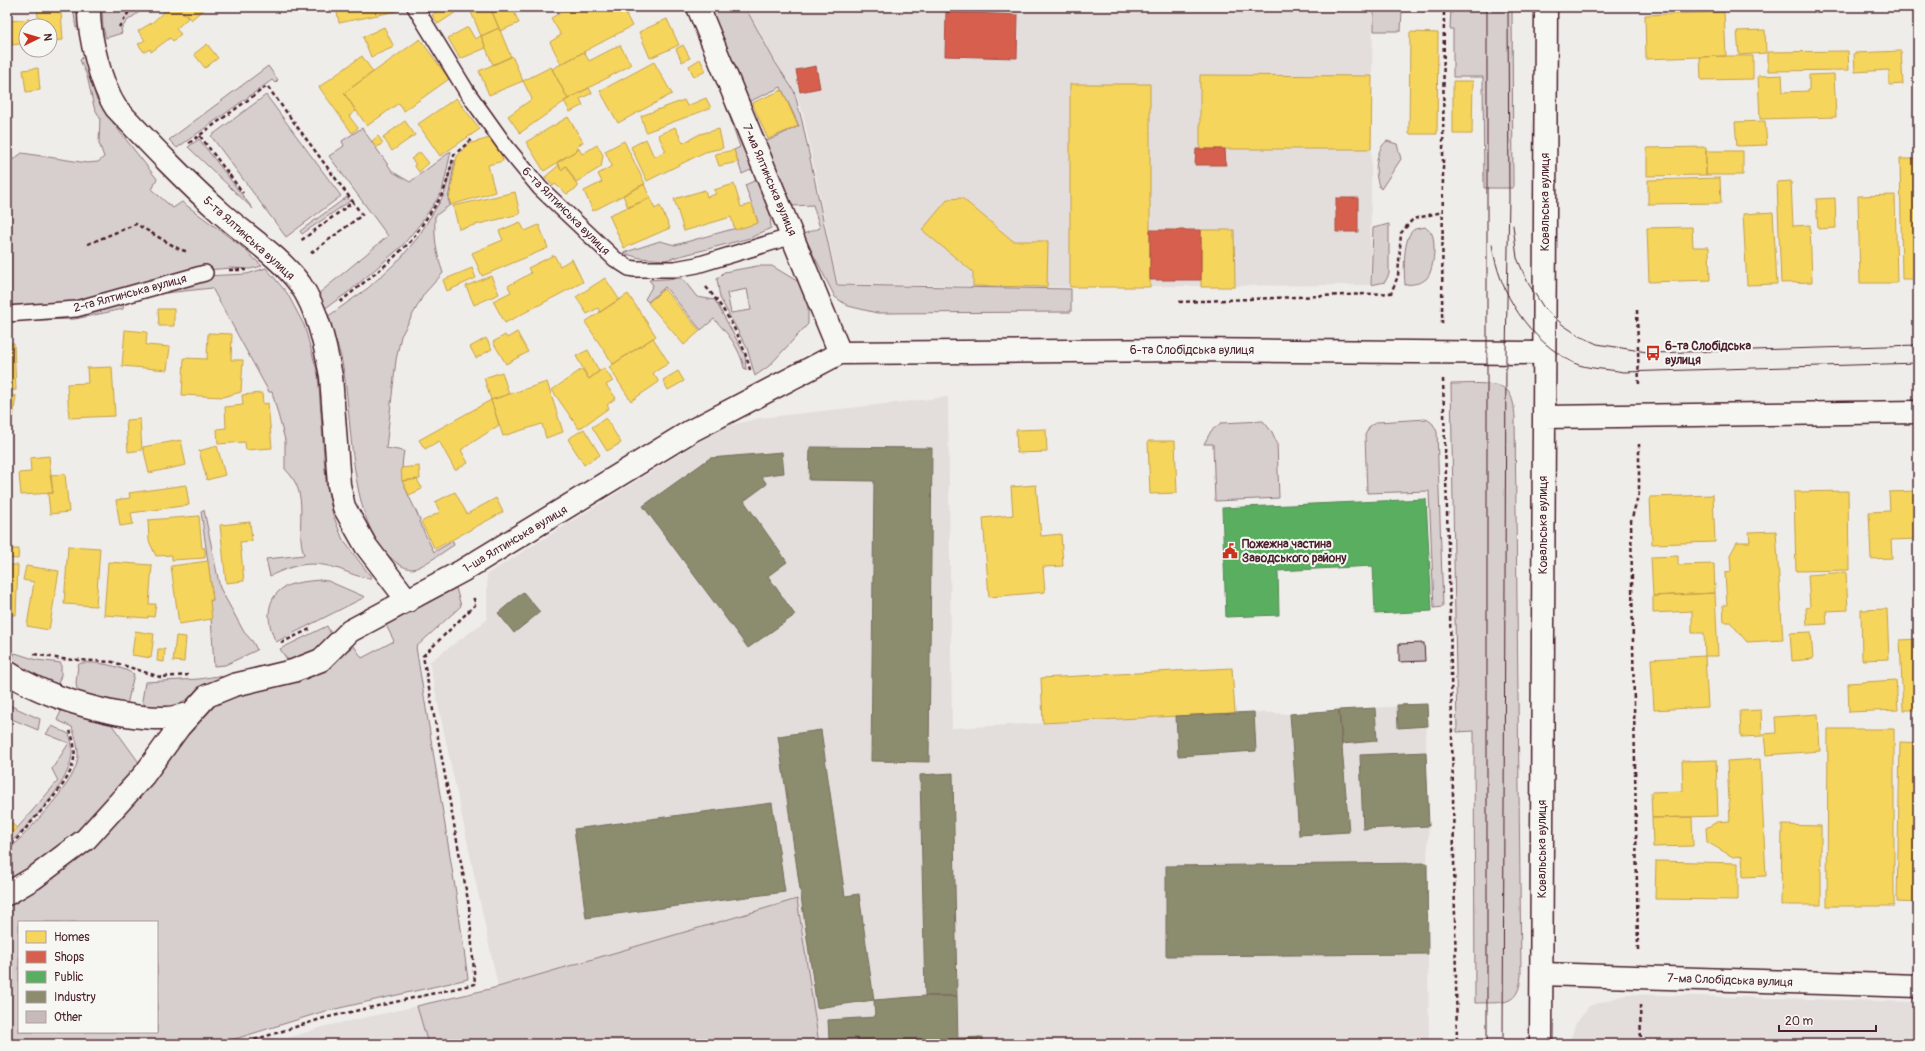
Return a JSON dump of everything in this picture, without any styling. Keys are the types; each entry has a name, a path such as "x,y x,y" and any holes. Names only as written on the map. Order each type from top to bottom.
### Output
{"street":[{"name":"5-та Ялтинська вулиця","path":"89,7 91,34 110,98 116,108 166,161 220,212 275,258 300,284 315,316 323,338 331,376 339,485 344,507 366,546 408,601"},
{"name":"7-ма Ялтинська вулиця","path":"698,7 794,236 840,353"},
{"name":"Ковальська вулиця","path":"1541,1044 1546,7"},
{"name":"6-та Слобідська вулиця","path":"840,353 1182,350 1544,353"},
{"name":"1-ша Ялтинська вулиця","path":"7,894 34,878 86,839 144,775 190,714 207,696 234,685 294,671 321,660 345,634 462,571 691,431 840,353"},
{"path":"1544,417 1918,412"},
{"path":"7,672 44,690 74,702 106,711 130,716 167,719 190,714"},
{"name":"7-ма Слобідська вулиця","path":"1542,974 1918,986"}],"lane":[{"name":"6-та Ялтинська вулиця","path":"415,7 467,92 490,125 540,188 615,259 629,268 675,270 697,265 794,236"},
{"name":"2-га Ялтинська вулиця","path":"7,314 76,309 205,273"}],"path":[{"path":"1444,7 1442,212 1444,352 1443,397 1450,610 1457,1044"},
{"path":"166,161 266,86 362,214 308,256"},
{"path":"315,316 337,304 388,263 410,241 441,197 446,185 454,155 461,147 490,125"},
{"path":"205,273 229,270 261,269 353,202"},
{"path":"1179,302 1391,293 1398,276 1401,233 1412,219 1442,212"},
{"path":"88,244 136,224 180,249 190,252"},
{"path":"697,265 702,284 719,302 746,352 750,372"},
{"path":"228,266 229,270"},
{"path":"1637,310 1639,493 1631,521 1638,978 1641,1044"},
{"path":"241,1044 324,1018 474,984 469,906 423,656 476,604 462,571"},
{"path":"7,850 65,784 74,762 75,742 69,728"}],"shaded area":[{"path":"73,7 77,7 80,27 76,28"},
{"path":"102,7 146,7 127,21 121,29 122,33 106,38 103,28"},
{"path":"704,7 745,7 775,62 794,91 802,121 837,285 1071,289 1071,312 877,313 848,306 835,297 803,234 820,228 813,205 791,206 763,143 799,126 781,87 746,103"},
{"path":"746,7 1373,7 1370,285 1070,287 838,284 803,114 795,91 777,64"},
{"path":"1374,7 1439,7 1439,12 1402,11 1401,31 1374,31"},
{"path":"1451,7 1512,7 1513,188 1484,188 1483,77 1453,77 1453,29 1450,29"},
{"path":"84,56 96,98 120,132 157,179 152,190 173,208 182,202 241,246 262,266 250,269 232,268 191,271 98,301 7,310 7,164 22,153 87,163 98,162 104,157 99,143 100,118 94,107 87,76 80,60"},
{"path":"268,66 278,80 275,83 272,80 177,148 169,140"},
{"path":"266,95 341,196 286,237 211,136"},
{"path":"728,104 755,168 742,174 734,150 740,147 727,109"},
{"path":"362,128 393,172 410,182 451,151 442,192 420,224 402,246 350,291 324,309 323,303 317,295 388,236 329,156 344,146 342,141"},
{"path":"199,139 253,209 188,147"},
{"path":"1387,141 1397,144 1401,159 1381,189 1378,184 1376,164 1380,150"},
{"path":"455,160 448,199 450,205 435,216 436,245 443,273 424,294 401,336 396,360 386,448 404,451 402,471 405,487 420,520 419,522 434,552 453,541 454,545 427,563 412,569 406,568 391,558 376,540 366,518 354,464 341,357 327,317 368,288 401,258 418,237 444,195 452,163"},
{"path":"759,179 770,211 771,228 750,238 665,260 640,258 623,253 660,241 675,245 758,222 745,185"},
{"path":"347,197 350,201 302,234 300,231"},
{"path":"1389,224 1389,274 1385,282 1371,285 1373,228"},
{"path":"1425,227 1431,233 1434,244 1434,257 1431,270 1424,281 1416,284 1405,285 1405,255 1408,239 1415,229"},
{"path":"757,266 772,266 802,284 808,303 808,324 769,366 755,376 747,348 720,298 717,279 724,272","holes":["747,289 751,310 731,313 727,293"]},
{"path":"266,268 287,293 304,325 318,374 326,483 333,515 343,540 372,578 359,576 329,566 312,564 296,566 270,576 266,559 304,555 301,543 300,499 298,489 293,479 285,469 285,440 272,392 269,392 212,288 166,293 164,289 204,276 247,274"},
{"path":"682,278 697,297 715,300 745,355 746,370 740,354 733,342 714,319 701,330 665,287 648,302 645,299 653,285 649,280"},
{"path":"124,301 123,309 75,319 7,321"},
{"path":"1451,384 1488,384 1502,387 1507,390 1511,396 1515,417 1521,975 1520,986 1517,993 1507,1001 1500,1002 1475,1003 1474,731 1457,732"},
{"path":"948,397 952,728 1254,712 1290,714 1427,704 1426,752 1429,826 1427,863 1429,1044 819,1044 797,899 498,987 429,662 487,620 487,574 721,428 759,418"},
{"path":"1427,419 1433,424 1437,432 1443,607 1434,608 1429,491 1367,493 1365,435 1370,426 1377,422"},
{"path":"1263,421 1272,432 1277,443 1279,498 1215,501 1213,444 1204,444 1211,431 1221,423"},
{"path":"204,510 220,588 244,632 253,642 257,650 225,665 214,666 210,600 213,600 201,511"},
{"path":"320,580 328,581 365,597 276,642 270,626 269,618 271,602 275,595 289,585 300,582"},
{"path":"456,588 461,606 416,647 456,893 468,979 322,1012 219,1044 7,1044 7,902 211,700 318,670 354,646 362,658 394,641 386,625"},
{"path":"327,626 333,638 315,652 293,662 286,658 280,649"},
{"path":"15,653 37,660 61,663 61,675 57,687 10,663"},
{"path":"81,663 108,665 121,668 134,674 127,705 78,695 76,683 78,665"},
{"path":"218,676 223,677 223,682 167,709 147,708 142,701 145,682 199,679"},
{"path":"7,704 40,719 38,730 7,717"},
{"path":"63,707 109,721 143,768 74,842 7,887 7,853 57,797 66,785 77,763 78,749 72,727 57,720"},
{"path":"52,726 69,734 72,749 70,764 63,780 53,795 7,847 7,840 58,781 52,769 69,743 46,734"},
{"path":"797,899 819,1044 428,1044 417,1006 498,987"},
{"path":"1628,994 1918,1002 1918,1044 1569,1044 1575,1025 1589,1006"},
{"path":"417,1006 428,1044 268,1044 326,1026"}],"building: Homes":[{"path":"37,7 58,7 59,12 61,12 63,40 58,40 58,18 38,18"},
{"path":"169,7 178,7 188,18 176,29 181,34 173,41 170,38 151,52 150,49 144,52 138,44 145,40 138,31 153,22"},
{"path":"178,7 206,7 191,20"},
{"path":"336,7 396,7 397,11 339,23"},
{"path":"443,7 457,7 459,10 438,24 432,15"},
{"path":"469,7 490,7 499,28 481,36"},
{"path":"490,7 512,7 519,23 500,31"},
{"path":"571,7 622,7 632,26 561,64 550,42 561,35 551,18"},
{"path":"1724,12 1726,56 1646,59 1645,15"},
{"path":"667,19 679,45 650,58 639,32"},
{"path":"18,20 18,44 12,45 10,21"},
{"path":"384,27 394,47 371,57 363,37"},
{"path":"468,27 475,39 481,36 486,48 460,59 448,38"},
{"path":"499,28 511,57 493,65 481,36"},
{"path":"1765,30 1766,53 1739,55 1737,31"},
{"path":"1410,32 1438,33 1437,134 1409,134"},
{"path":"420,39 449,79 404,111 399,103 367,126 344,93"},
{"path":"207,44 218,58 205,68 194,54"},
{"path":"620,45 631,65 568,99 552,69 584,52 589,61"},
{"path":"683,45 690,58 682,62 676,49"},
{"path":"1848,51 1849,70 1768,71 1768,52"},
{"path":"1901,51 1903,84 1889,85 1889,70 1855,72 1854,53"},
{"path":"362,56 373,72 344,93 356,111 349,116 358,128 352,133 319,87"},
{"path":"512,56 523,81 489,95 479,71"},
{"path":"1753,56 1753,79 1701,80 1700,57"},
{"path":"700,59 706,71 694,77 689,66"},
{"path":"654,62 672,94 618,123 600,91"},
{"path":"551,67 568,99 520,133 508,116 532,99 523,81"},
{"path":"38,68 40,90 26,92 23,70"},
{"path":"1834,74 1836,117 1760,119 1758,76 1782,75 1783,92 1809,91 1809,75"},
{"path":"1200,75 1372,76 1371,149 1200,149"},
{"path":"1453,81 1473,81 1472,134 1453,134"},
{"path":"1070,84 1150,84 1150,287 1070,287"},
{"path":"589,88 592,93 580,99 583,105 570,112 564,101"},
{"path":"782,90 798,126 768,139 752,103"},
{"path":"456,98 480,129 440,156 418,124"},
{"path":"706,98 711,108 646,132 641,116 684,100 687,106"},
{"path":"568,117 583,142 577,146 579,149 544,171 526,142"},
{"path":"405,121 415,135 392,151 383,137"},
{"path":"1765,121 1767,145 1737,146 1735,122"},
{"path":"675,127 683,143 700,134 719,129 723,148 705,152 647,181 631,147 646,139 654,157 666,151 658,135"},
{"path":"378,136 383,143 376,148 372,141"},
{"path":"490,138 501,152 503,161 488,165 495,192 451,205 449,199 457,156 468,144"},
{"path":"624,141 645,184 593,211 584,191 602,182 598,174 612,166 605,151"},
{"path":"597,145 603,155 601,167 576,182 566,166 561,170 557,162 579,149 582,154"},
{"path":"1706,147 1706,175 1647,176 1647,148"},
{"path":"734,150 738,162 719,166 715,154"},
{"path":"1706,151 1743,151 1743,175 1706,175"},
{"path":"420,152 429,163 419,172 414,165 416,164 411,159"},
{"path":"1900,159 1918,159 1918,279 1902,279"},
{"path":"559,165 561,170 566,166 578,187 567,194 555,184 553,186 545,177"},
{"path":"1720,178 1721,203 1648,204 1648,180"},
{"path":"1791,181 1793,226 1810,225 1812,282 1781,283 1777,182"},
{"path":"644,184 650,198 628,208 623,195"},
{"path":"734,184 741,207 752,204 758,223 735,230 731,217 684,231 674,199 705,190 707,197 716,194 714,190"},
{"path":"515,192 520,214 459,229 453,206"},
{"path":"1895,195 1897,283 1860,283 1858,196"},
{"path":"650,198 655,209 660,206 670,228 624,248 609,215"},
{"path":"962,198 1013,241 1048,241 1047,287 973,286 973,272 922,230 948,199"},
{"path":"1835,198 1836,228 1818,229 1816,199"},
{"path":"1773,212 1777,284 1747,285 1743,214"},
{"path":"520,222 525,231 539,225 548,248 482,276 472,253 503,240 499,231"},
{"path":"1692,227 1693,247 1709,247 1710,280 1649,282 1647,228"},
{"path":"1201,230 1234,230 1235,287 1201,287"},
{"path":"554,255 560,266 572,259 583,282 505,323 493,301 511,292 508,286 531,273 528,268"},
{"path":"472,268 476,278 447,291 443,280"},
{"path":"491,276 499,294 474,305 466,286"},
{"path":"605,278 619,299 600,312 598,308 587,314 576,297"},
{"path":"664,289 700,331 684,345 648,303"},
{"path":"628,294 656,336 613,364 585,322"},
{"path":"158,309 174,309 174,326 159,326"},
{"path":"125,330 147,332 146,345 170,347 167,370 122,366"},
{"path":"517,332 528,352 506,364 493,342 505,335 507,338"},
{"path":"208,333 232,334 231,360 243,360 241,392 223,397 182,395 184,358 207,359"},
{"path":"486,338 492,349 476,358 470,347"},
{"path":"653,338 669,363 653,373 659,382 631,401 609,367"},
{"path":"7,343 14,343 16,390 7,391"},
{"path":"588,350 599,371 589,379 576,356"},
{"path":"112,367 115,416 69,418 67,384 88,383 87,368"},
{"path":"604,368 613,381 606,385 616,398 607,405 609,408 579,429 552,390 582,369 589,379"},
{"path":"678,371 684,381 668,390 663,380"},
{"path":"502,372 509,394 491,400 484,378"},
{"path":"547,382 563,432 546,438 542,424 503,436 491,400"},
{"path":"262,393 263,404 268,403 272,448 246,450 245,442 218,444 217,429 226,428 225,407 243,405 242,395"},
{"path":"7,395 16,396 13,418 7,417"},
{"path":"491,400 499,425 461,450 468,463 455,470 439,441 425,449 419,440"},
{"path":"606,418 621,443 607,451 592,427"},
{"path":"140,419 142,450 128,452 126,420"},
{"path":"584,429 600,455 584,465 568,439"},
{"path":"1046,429 1047,452 1017,453 1016,430"},
{"path":"181,440 186,465 149,473 143,447"},
{"path":"1148,441 1175,441 1177,493 1150,494"},
{"path":"217,446 225,475 207,480 199,451"},
{"path":"49,456 53,493 21,495 19,473 31,472 30,458"},
{"path":"419,466 420,479 402,481 401,468"},
{"path":"65,474 69,512 50,514 48,493 53,493 50,475"},
{"path":"417,479 422,489 409,495 402,481"},
{"path":"186,485 189,505 131,513 133,524 120,526 116,500 130,498 129,493"},
{"path":"1036,485 1041,536 1061,534 1063,566 1043,567 1045,592 989,597 983,518 1013,515 1011,487"},
{"path":"1848,491 1849,570 1796,571 1794,492"},
{"path":"1918,491 1918,539 1891,540 1892,558 1871,559 1869,512 1890,511 1889,492"},
{"path":"455,492 467,514 496,498 503,512 435,549 421,522 440,512 435,502"},
{"path":"1713,495 1715,542 1652,544 1650,497"},
{"path":"199,516 202,548 205,548 205,558 172,560 172,555 156,556 149,541 148,520"},
{"path":"250,522 252,541 240,542 244,581 226,583 220,525"},
{"path":"1776,531 1783,640 1747,642 1730,622 1724,622 1723,605 1727,605 1725,573 1731,572 1730,555 1737,542 1750,542 1749,532"},
{"path":"68,546 100,548 96,606 64,604"},
{"path":"7,549 19,549 18,559 7,558"},
{"path":"1678,556 1678,565 1714,564 1715,593 1653,596 1651,557"},
{"path":"208,561 213,600 210,600 212,619 179,624 171,566"},
{"path":"108,562 152,565 149,604 156,604 154,617 148,616 148,618 104,615"},
{"path":"7,565 18,565 16,615 7,615"},
{"path":"26,566 59,571 49,630 27,626 34,582 23,580"},
{"path":"1846,572 1848,610 1826,611 1827,624 1807,625 1806,608 1810,607 1808,575"},
{"path":"1715,593 1718,656 1705,656 1704,633 1692,633 1692,611 1653,613 1653,596"},
{"path":"1887,609 1889,659 1862,660 1861,610"},
{"path":"135,631 154,634 151,658 132,655"},
{"path":"1811,632 1813,659 1792,661 1790,633"},
{"path":"176,636 186,637 184,662 173,661"},
{"path":"1918,639 1918,710 1903,710 1900,640"},
{"path":"158,649 165,649 164,662 157,661"},
{"path":"1705,656 1708,707 1654,710 1651,659"},
{"path":"1232,668 1235,713 1043,723 1041,678"},
{"path":"1896,680 1898,710 1849,712 1848,683"},
{"path":"1761,710 1762,736 1741,737 1740,711"},
{"path":"1818,714 1820,751 1766,755 1764,734 1776,733 1775,717"},
{"path":"1828,729 1894,729 1894,906 1827,906"},
{"path":"1900,742 1918,743 1918,903 1897,902"},
{"path":"1760,759 1766,876 1743,877 1742,856 1733,857 1707,842 1706,828 1717,822 1730,821 1727,761"},
{"path":"1716,760 1718,816 1652,818 1651,792 1683,791 1682,761"},
{"path":"1692,817 1693,846 1653,847 1652,818"},
{"path":"7,819 17,828 7,840"},
{"path":"1782,825 1821,826 1821,905 1781,905"},
{"path":"1656,861 1738,863 1738,900 1655,899"}],"building: Shops":[{"path":"946,12 1018,15 1017,58 945,56"},
{"path":"816,66 820,88 800,92 796,70"},
{"path":"1196,149 1225,149 1226,165 1195,165"},
{"path":"1336,198 1358,198 1358,232 1336,232"},
{"path":"1150,230 1201,230 1201,280 1150,280"}],"building: Public":[{"name":"Пожежна частина Заводського району","path":"1426,499 1432,611 1375,614 1373,566 1278,571 1279,615 1226,617 1222,508"}],"building: Industry":[{"path":"810,447 932,448 929,762 871,761 874,481 809,480"},
{"path":"782,452 784,473 761,476 767,484 744,501 787,562 768,576 795,615 748,648 643,506 710,458"},
{"path":"523,592 540,612 514,633 498,613"},
{"path":"1427,704 1428,726 1398,728 1397,705"},
{"path":"1375,708 1377,741 1342,744 1339,710"},
{"path":"1339,710 1349,832 1299,835 1290,714"},
{"path":"1254,712 1256,751 1178,756 1176,716"},
{"path":"821,730 845,896 859,894 874,1000 817,1008 778,736"},
{"path":"1426,752 1429,826 1363,829 1360,755"},
{"path":"953,773 957,996 925,996 920,775"},
{"path":"772,803 785,892 586,918 574,829"},
{"path":"1427,863 1428,954 1166,956 1166,866"},
{"path":"925,996 957,996 958,1044 857,1044 857,1038 829,1040 828,1020 875,1017 874,1000"},
{"path":"983,1037 983,1044 958,1044 958,1038"}],"building: Other":[{"path":"1424,643 1425,661 1399,662 1399,644"}],"tram line":[{"path":"1487,7 1487,1044"},
{"path":"1503,1044 1506,353 1509,198 1508,7"},
{"path":"1513,225 1517,258 1528,283 1544,308 1563,325 1578,335 1597,344 1653,353 1918,345"},
{"path":"1492,244 1501,280 1509,298 1519,314 1543,342 1579,365 1623,372 1918,363"}],"place":[{"name":"6-та Слобідська вулиця","path":"1653,353"},
{"name":"Пожежна частина Заводського району","path":"1230,551"}]}
